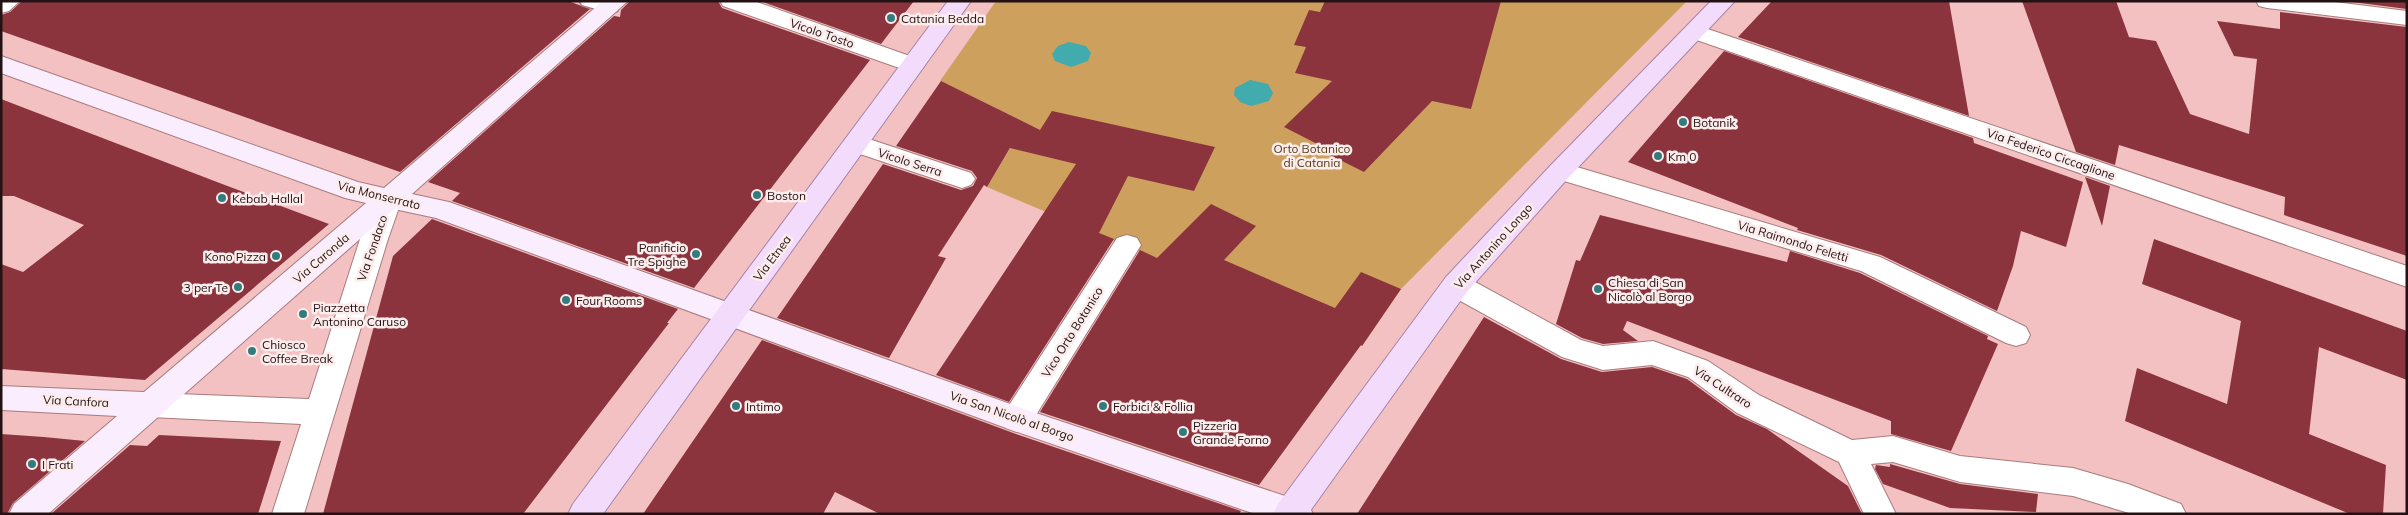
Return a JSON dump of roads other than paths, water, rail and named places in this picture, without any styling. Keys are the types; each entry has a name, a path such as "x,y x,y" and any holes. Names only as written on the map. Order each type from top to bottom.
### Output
{"main road":[{"name":"Via Etnea","path":"584,514 960,1"},
{"name":"Via Antonino Longo","path":"1292,513 1456,285 1560,171 1724,1"},
{"name":"Via Caronda","path":"25,514 389,199 605,3"},
{"name":"Via Monserrato","path":"1,64 354,191 440,209 728,315"},
{"name":"Via San Nicolò al Borgo","path":"728,315 1018,419 1292,513"},
{"name":"Via Canfora","path":"1,398 150,405"}],"street":[{"path":"1,6 9,1"},
{"name":"Vicolo Tosto","path":"731,1 913,65"},
{"path":"2267,1 2407,18"},
{"name":"Via Federico Ciccaglione","path":"1696,32 2407,277"},
{"name":"Vicolo Serra","path":"857,144 962,179"},
{"name":"Via Raimondo Feletti","path":"1560,171 1870,264 2016,336"},
{"name":"Via Fondaco","path":"288,514 374,239 389,199"},
{"name":"Vico Orto Botanico","path":"1018,419 1127,245"},
{"name":"Via Cultraro","path":"1456,285 1572,349 1603,358 1653,353 1698,369 1748,404 1850,453"},
{"path":"150,405 321,412"},
{"path":"1880,514 1850,453 1893,449 1960,469 2073,482 2128,498 2170,514"}],"water":[{"path":"1069,42 1086,46 1091,53 1088,61 1071,67 1055,61 1052,54 1058,46"},
{"path":"1250,80 1268,84 1273,93 1269,101 1251,106 1240,102 1234,95 1235,88"}],"place":[{"name":"Catania Bedda","path":"891,18"},
{"name":"Botanik","path":"1683,122"},
{"name":"Km 0","path":"1658,156"},
{"name":"Boston","path":"757,195"},
{"name":"Kebab Hallal","path":"222,198"},
{"name":"Panificio Tre Spighe","path":"696,254"},
{"name":"Kono Pizza","path":"276,256"},
{"name":"3 per Te","path":"238,287"},
{"name":"Chiesa di San Nicolò al Borgo","path":"1598,289"},
{"name":"Four Rooms","path":"566,300"},
{"name":"Piazzetta Antonino Caruso","path":"303,314"},
{"name":"Chiosco Coffee Break","path":"252,351"},
{"name":"Intimo","path":"736,406"},
{"name":"Forbici & Follia","path":"1103,406"},
{"name":"Pizzeria Grande Forno","path":"1183,432"},
{"name":"I Frati","path":"32,464"}],"park label":[{"name":"Orto Botanico di Catania","path":"1312,155"}]}
